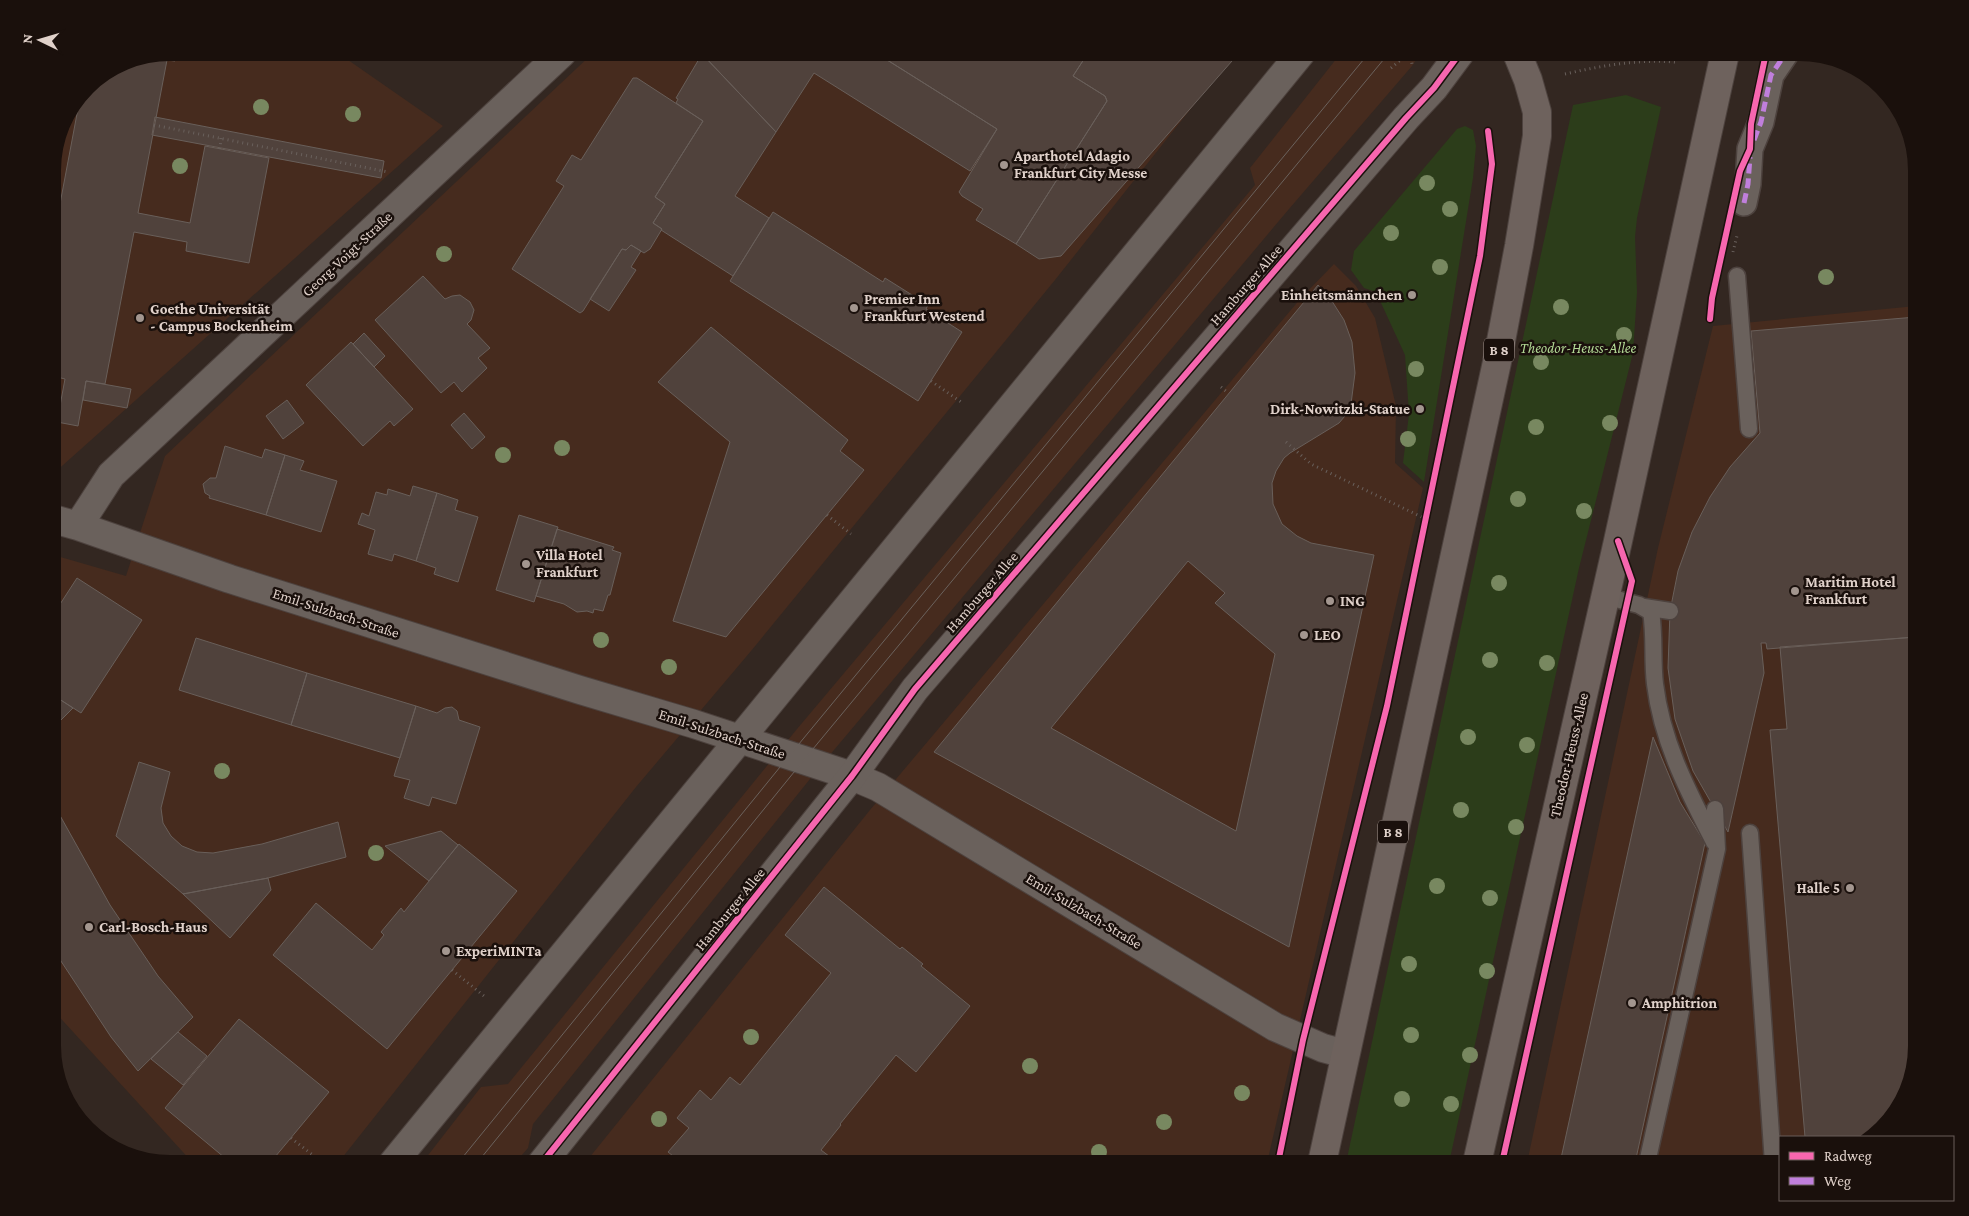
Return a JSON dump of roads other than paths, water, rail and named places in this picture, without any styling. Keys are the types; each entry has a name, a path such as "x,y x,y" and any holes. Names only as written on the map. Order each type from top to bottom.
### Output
{"main road":[{"name":"B 8","path":"1324,1155 1496,362 1519,246 1537,136 1537,112 1520,61"},
{"name":"Theodor-Heuss-Allee","path":"1478,1155 1725,61"}],"street":[{"name":"Georg-Voigt-Straße","path":"78,526 111,475 552,61"},
{"path":"401,1155 1294,61"},
{"name":"Hamburger Allee","path":"549,1155 852,776 915,689 1400,125 1434,88 1454,61"},
{"path":"1744,203 1748,184 1750,149 1761,122 1764,74 1777,61"},
{"name":"Emil-Sulzbach-Straße","path":"61,521 230,579 852,776 885,791 1275,1027 1323,1048 1345,1054"}],"lane":[{"path":"1737,276 1749,429"},
{"path":"1605,596 1644,607 1670,611"},
{"path":"1644,607 1651,612 1653,620 1652,655 1655,685 1660,714 1669,745 1690,796 1717,849"},
{"path":"1649,1155 1717,849 1715,809"},
{"path":"1750,833 1772,1155"}],"tram line":[{"path":"465,1155 789,756 1362,61"},
{"path":"483,1155 803,761 1382,61"}],"place":[{"name":"Aparthotel Adagio Frankfurt City Messe","path":"1004,165"},
{"name":"Einheitsmännchen","path":"1412,295"},
{"name":"Premier Inn Frankfurt Westend","path":"854,308"},
{"name":"Goethe Universität - Campus Bockenheim","path":"140,318"},
{"name":"Dirk-Nowitzki-Statue","path":"1420,409"},
{"name":"Villa Hotel Frankfurt","path":"526,564"},
{"name":"Maritim Hotel Frankfurt","path":"1795,591"},
{"name":"ING","path":"1330,601"},
{"name":"LEO","path":"1304,635"},
{"name":"Halle 5","path":"1850,888"},
{"name":"Carl-Bosch-Haus","path":"89,927"},
{"name":"ExperiMINTa","path":"446,951"},
{"name":"Amphitrion","path":"1632,1003"}]}
